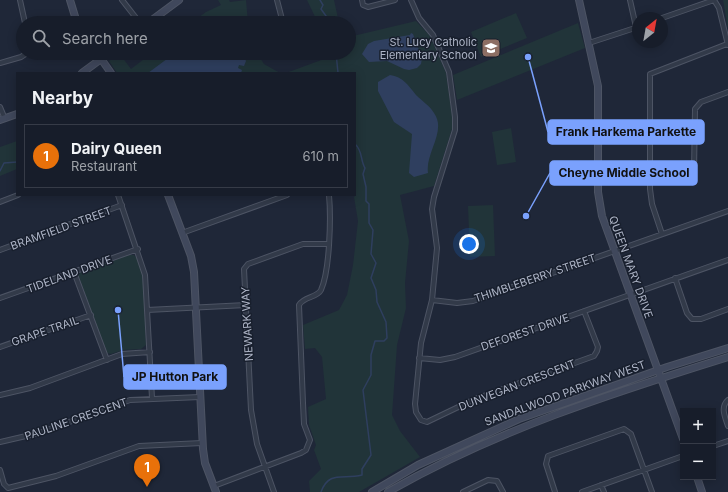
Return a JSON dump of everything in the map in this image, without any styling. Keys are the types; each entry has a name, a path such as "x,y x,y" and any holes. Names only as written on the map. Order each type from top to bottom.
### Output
{"street":[{"path":"20,0 23,16"},
{"path":"70,0 76,16"},
{"path":"122,0 135,16"},
{"path":"157,16 179,0"},
{"path":"278,0 281,16"},
{"path":"362,0 363,4 368,7 395,0"},
{"name":"DUNVEGAN CRESCENT","path":"411,0 419,18 433,35 449,72 455,117 455,130 434,197 432,209 437,248 432,300 421,343 419,358 415,404 416,412 421,420 427,422 475,399 594,356 598,347 584,311"},
{"name":"QUEEN MARY DRIVE","path":"578,0 598,86 598,198 603,222 680,431"},
{"path":"630,0 633,12"},
{"path":"662,234 652,204 649,176 650,74 728,45 719,8 714,0 668,16"},
{"path":"589,43 632,29"},
{"path":"0,63 16,58"},
{"path":"83,72 100,60"},
{"path":"102,60 110,72"},
{"path":"649,176 683,176 690,175 694,172 695,109 701,102 728,92"},
{"path":"0,107 2,120 16,114"},
{"path":"0,202 16,196"},
{"path":"118,196 138,249 145,274 152,398"},
{"path":"168,196 191,256 194,272 202,443 205,463 215,489 264,466 301,453 306,450 309,445 310,440 304,424 302,402 299,305 303,299 317,294 321,289 327,262 329,196"},
{"path":"182,233 285,196"},
{"name":"BRAMFIELD STREET","path":"0,250 122,205"},
{"name":"THIMBLEBERRY STREET","path":"432,300 457,303 473,301 728,211"},
{"name":"NEWARK WAY","path":"274,492 257,444 251,410 244,269 248,264 303,244 328,244"},
{"name":"TIDELAND DRIVE","path":"0,298 138,249"},
{"name":"DEFOREST DRIVE","path":"419,358 440,360 455,357 728,260"},
{"path":"74,272 107,360"},
{"path":"675,278 690,318 694,320 701,319 728,309"},
{"path":"147,310 246,305"},
{"name":"GRAPE TRAIL","path":"0,347 91,316"},
{"name":"SANDALWOOD PARKWAY WEST","path":"372,492 418,465 491,430 658,370 728,348"},
{"path":"0,395 30,388 122,354 150,352"},
{"name":"SANDALWOOD PARKWAY WEST","path":"388,492 422,472 506,434 660,378 728,357"},
{"name":"PAULINE CRESCENT","path":"0,442 39,433 130,400 200,397"},
{"path":"728,400 725,403 723,412 728,426"},
{"path":"556,492 546,464 548,456 624,429 631,434 652,492"},
{"path":"716,445 728,441"},
{"path":"0,470 4,484 8,488 56,476 139,446 202,443"},
{"path":"582,492 680,457"},
{"path":"463,492 488,480 497,481 503,492"},
{"path":"698,480 702,492"},
{"path":"601,485 604,492"}],"green space":[{"path":"218,0 229,0 230,2 246,0 247,16 201,16 221,5"},
{"path":"307,0 334,0 337,16 315,16"},
{"path":"723,0 728,0 728,29"},
{"path":"516,13 527,38 481,57 471,32"},
{"path":"416,21 430,36 446,73 452,115 452,129 434,186 400,195 409,241 405,283 406,308 397,345 392,415 400,431 420,457 359,492 310,492 309,481 321,469 314,450 316,445 309,425 308,407 326,399 322,357 315,348 305,349 303,325 339,310 347,295 353,265 358,221 354,197 356,196 356,72 289,72 321,60 356,60 356,35"},
{"path":"578,23 585,48 457,100 453,75"},
{"path":"124,60 131,69 143,60 261,60 264,64 278,72 116,72 109,61"},
{"path":"511,128 516,162 497,165 492,132"},
{"path":"16,141 16,169 0,176 0,147"},
{"path":"493,205 495,256 470,257 468,206"},
{"path":"129,255 134,255 138,261 141,271 144,297 146,345 141,349 123,350 111,354 107,353 78,275 81,272"}],"water":[{"path":"411,33 413,34 422,58 421,64 417,68 409,70 404,69 387,61 369,62 362,54 368,44 374,41 410,35"},
{"path":"166,60 246,61 244,66 239,65 238,68 242,70 241,72 149,72"},
{"path":"390,75 395,76 405,82 430,108 437,120 437,135 428,165 428,173 414,177 409,173 412,134 394,122 378,91 378,82"}],"waterway":[{"path":"320,0 323,5 321,9 326,16"},
{"path":"337,60 338,72"},
{"path":"321,492 324,485 332,478 362,475 362,469 371,455 363,390 371,375 371,355 375,341 384,341 387,338 386,322 377,302 376,290 371,278 376,263 371,254 373,230 369,223 369,204 366,201 366,187 363,174 365,168 356,145"},
{"path":"0,171 4,163 16,162"}],"place":[{"name":"St. Lucy Catholic Elementary School","path":"491,48"},
{"name":"Frank Harkema Parkette","path":"528,57"},
{"name":"Cheyne Middle School","path":"526,216"},
{"name":"JP Hutton Park","path":"118,310"},
{"name":"Dairy Queen","path":"147,487"}]}
